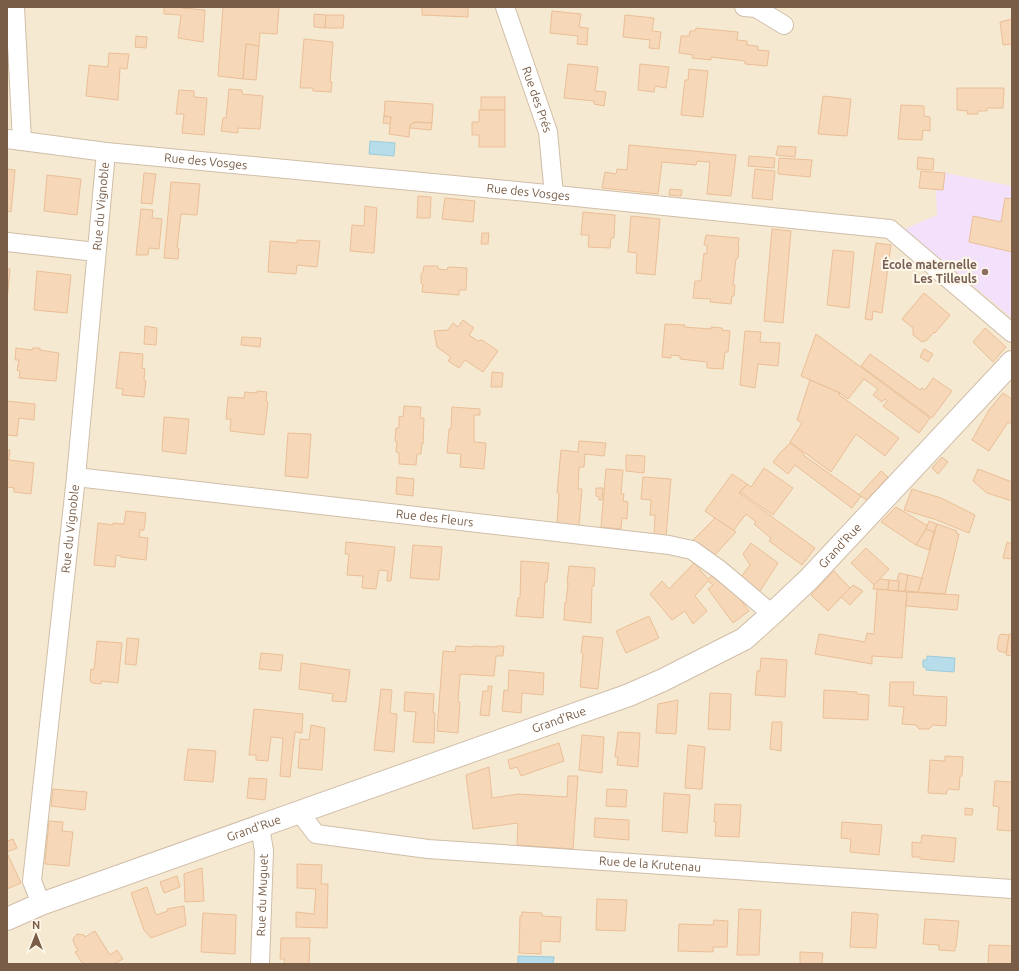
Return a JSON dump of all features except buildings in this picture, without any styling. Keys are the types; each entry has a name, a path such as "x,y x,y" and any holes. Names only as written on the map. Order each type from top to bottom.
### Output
{"street":[{"path":"14,140 16,7"},
{"name":"Rue des Prés","path":"505,7 548,132 554,196"},
{"path":"744,7 756,8 784,25"},
{"name":"Rue des Vosges","path":"14,140 106,152 890,229 1012,333"},
{"name":"Rue du Vignoble","path":"41,904 32,881 76,477 106,152"},
{"path":"7,242 96,252"},
{"name":"Grand'Rue","path":"7,919 41,904 629,695 663,680 744,639 809,579 1012,362"},
{"name":"Rue des Fleurs","path":"76,477 669,545 692,550 720,570 772,614"},
{"name":"Rue de la Krutenau","path":"300,813 316,834 428,850 1012,889"},
{"name":"Rue du Muguet","path":"260,826 264,851 260,964"}],"shaded area":[{"path":"7,7 1012,7 1012,964 7,964"},
{"name":"École maternelle Les Tilleuls","path":"935,171 1012,186 1012,318 905,229 937,215"}],"water":[{"path":"370,141 395,143 394,156 369,154"},
{"path":"927,656 955,658 954,672 926,670 926,667 923,667 923,660 927,660"},
{"path":"518,956 554,957 553,964 518,964"}],"place":[{"name":"École maternelle Les Tilleuls","path":"985,272"}]}
